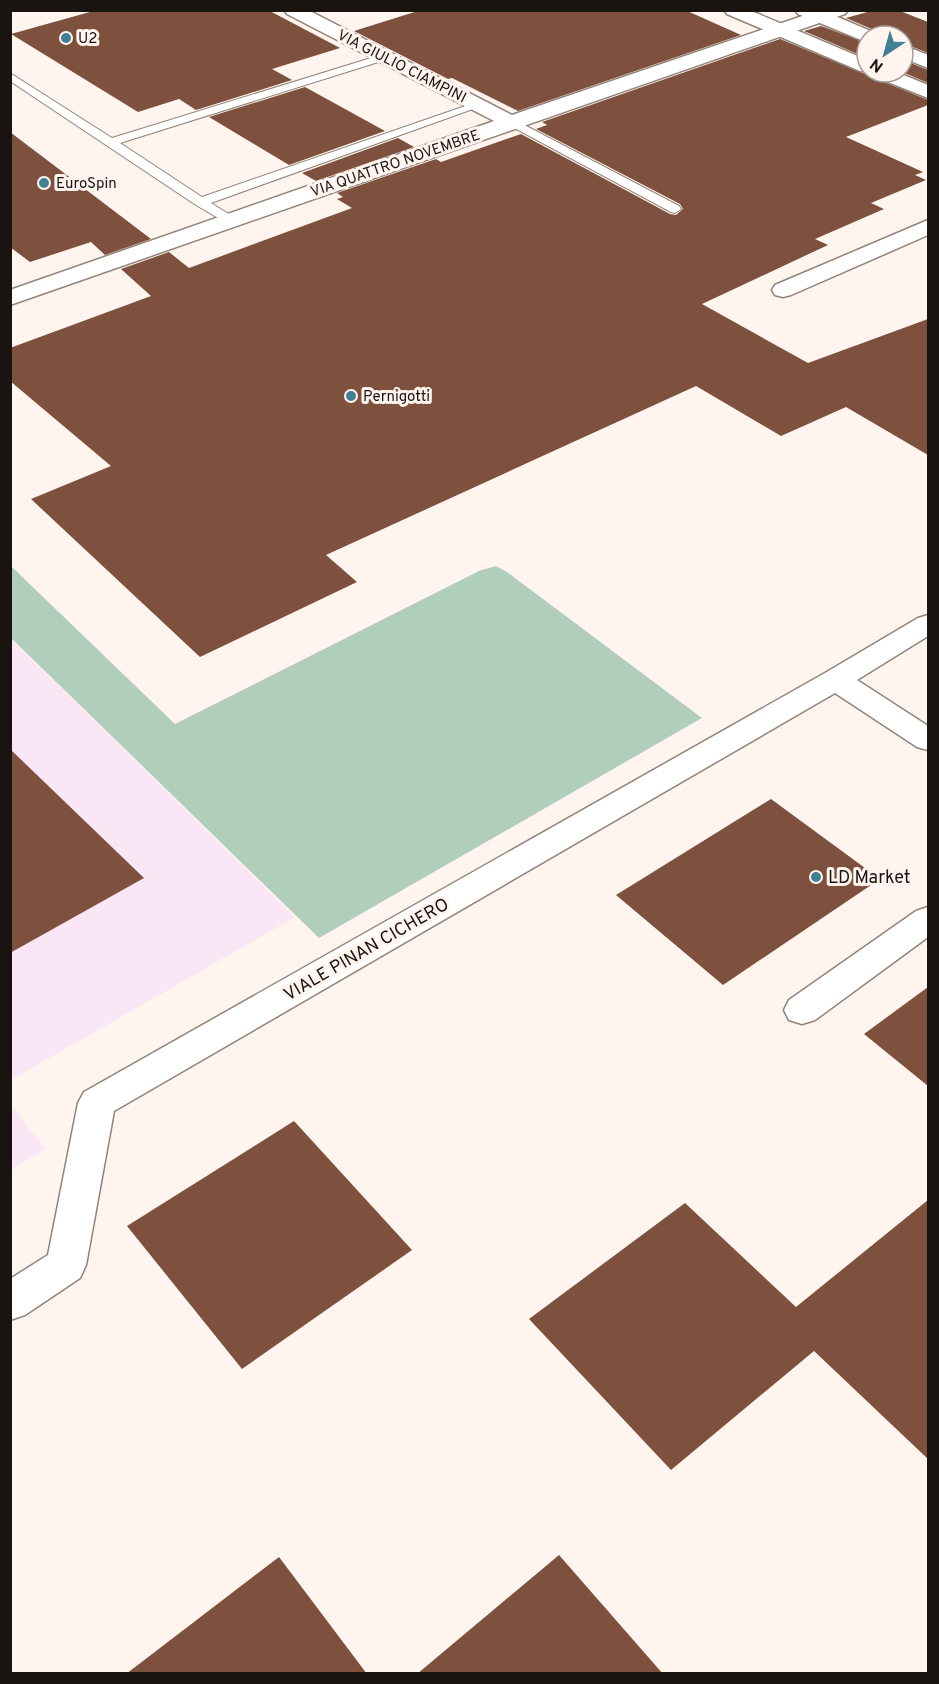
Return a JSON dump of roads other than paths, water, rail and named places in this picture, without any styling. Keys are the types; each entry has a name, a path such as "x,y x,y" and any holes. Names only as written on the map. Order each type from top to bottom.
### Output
{"street":[{"name":"VIA GIULIO CIAMPINI","path":"292,10 511,122"},
{"path":"733,10 855,62"},
{"path":"812,14 839,10"},
{"path":"812,14 855,31"},
{"name":"VIA QUATTRO NOVEMBRE","path":"10,298 780,30 812,14"},
{"path":"909,84 928,92"},
{"path":"783,290 928,228"},
{"name":"VIALE PINAN CICHERO","path":"10,1302 66,1265 97,1103 836,680 928,624"},
{"path":"836,680 928,740"},
{"path":"802,1010 928,920"}],"lane":[{"path":"110,142 384,57"},
{"path":"10,76 230,221"},
{"path":"200,202 478,105"},
{"path":"511,122 675,208"}],"place":[{"name":"U2","path":"66,38"},
{"name":"EuroSpin","path":"44,183"},
{"name":"Pernigotti","path":"351,396"},
{"name":"LD Market","path":"816,877"}]}
